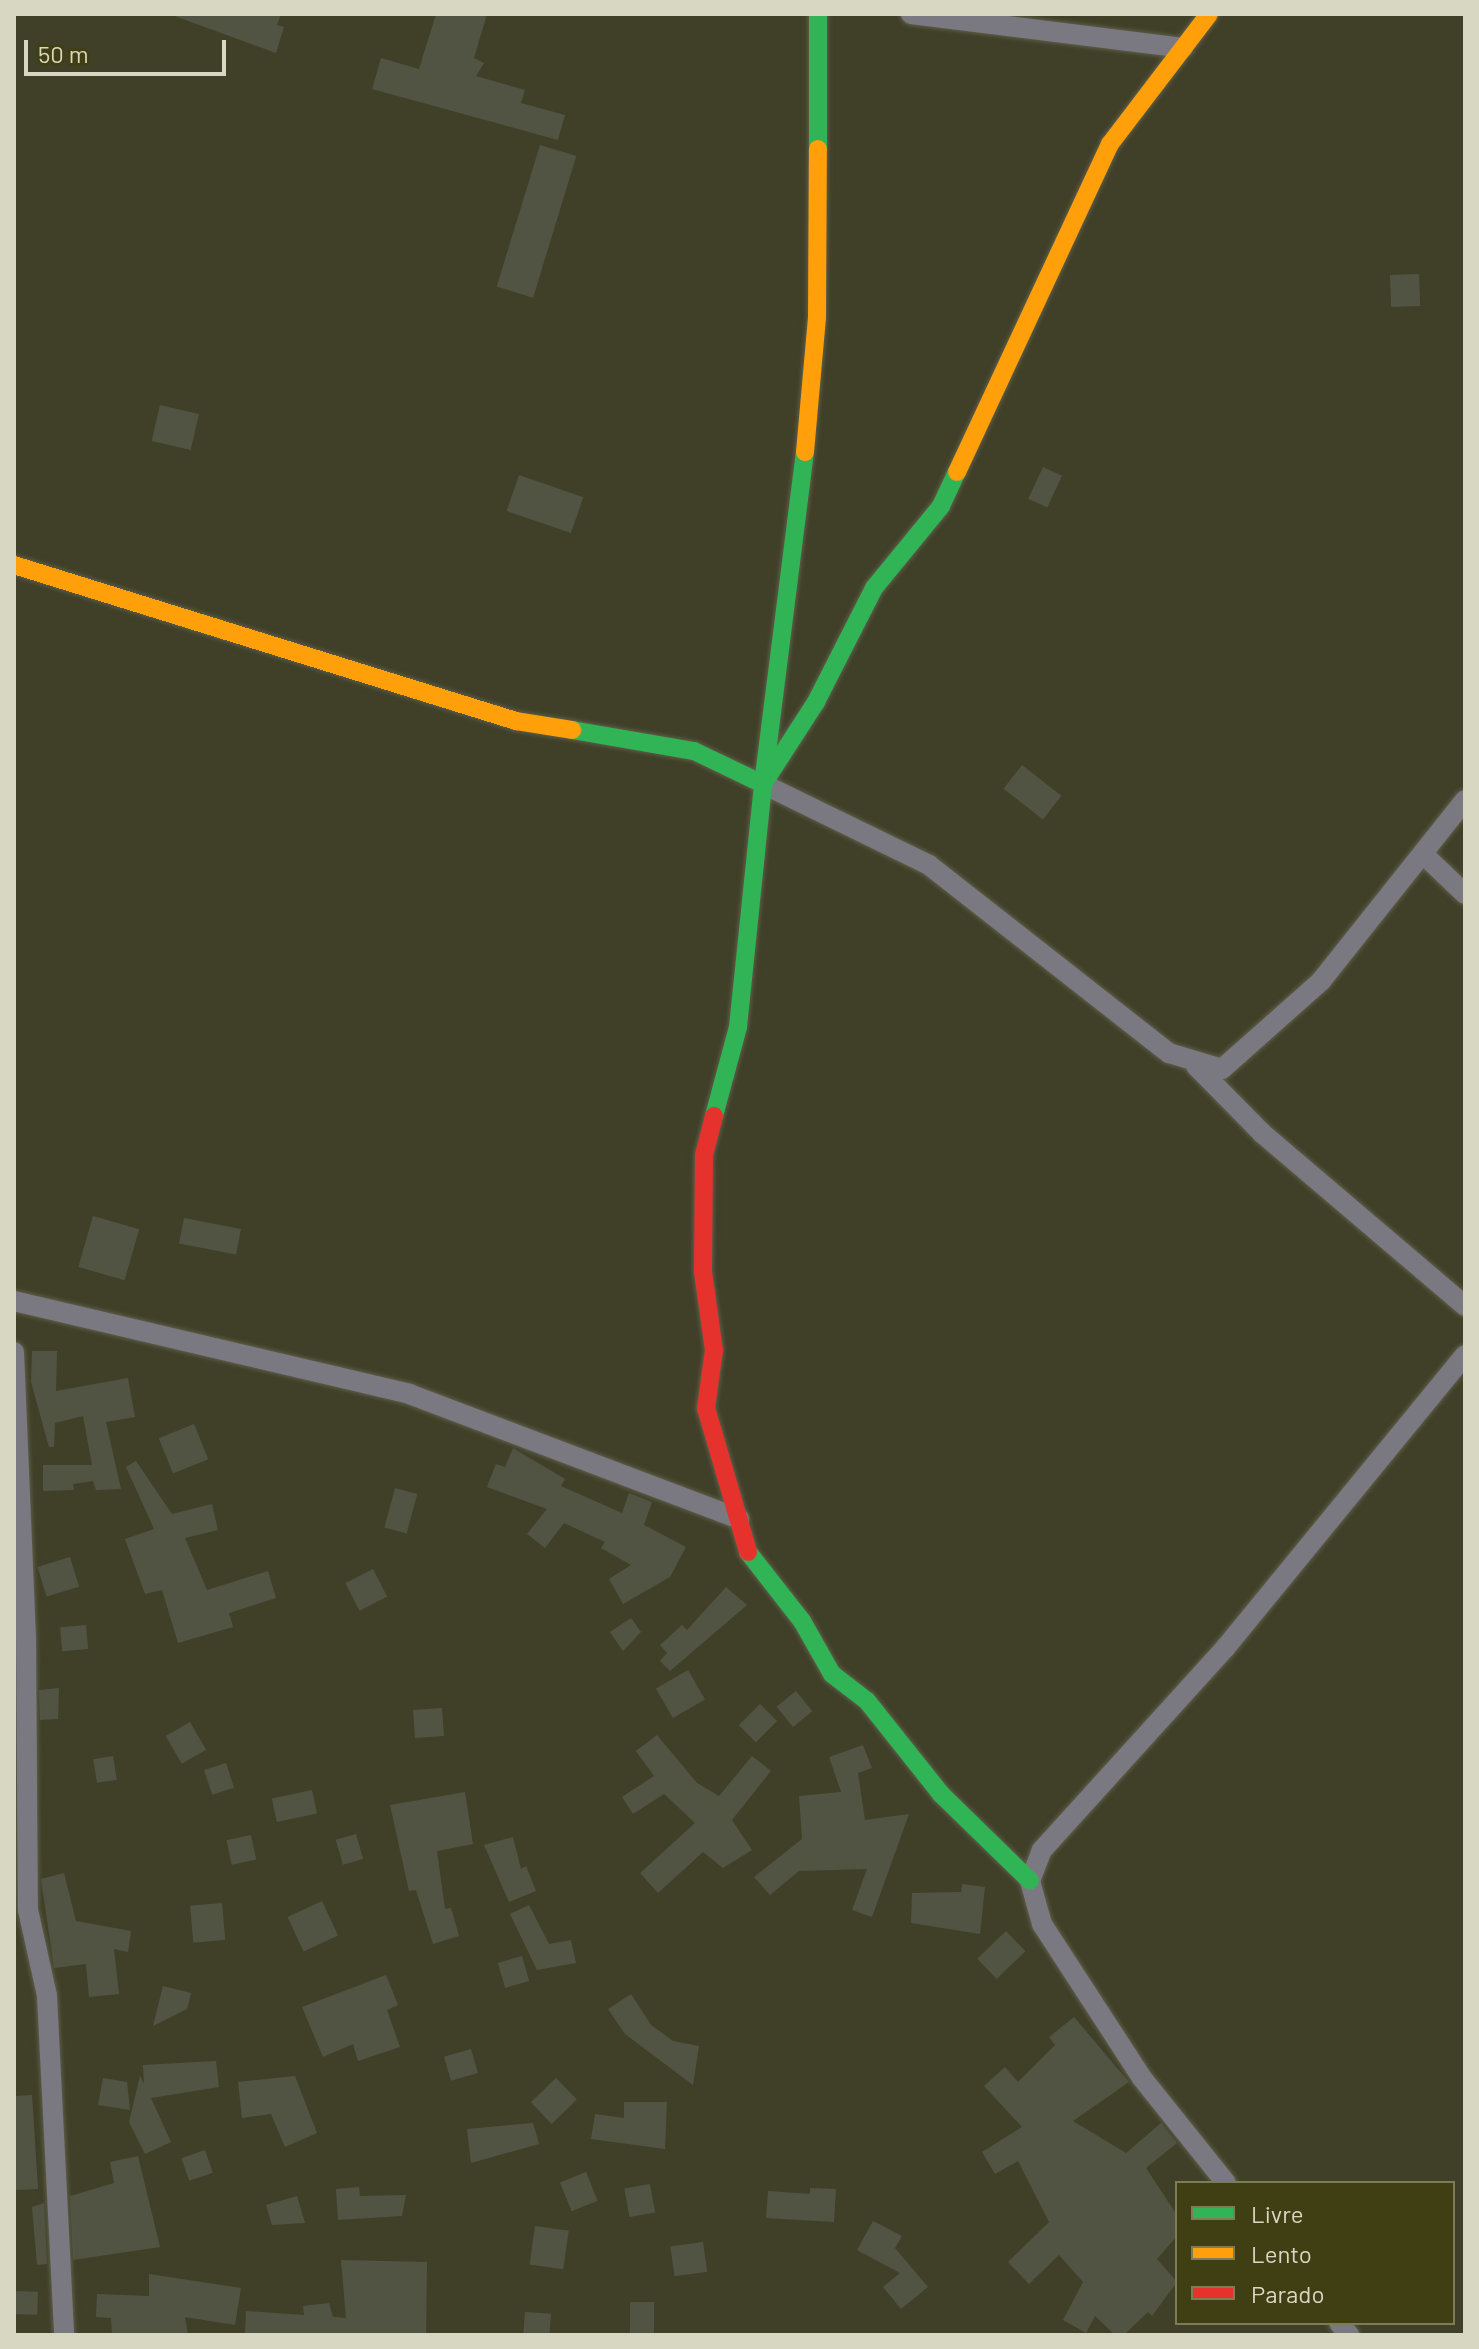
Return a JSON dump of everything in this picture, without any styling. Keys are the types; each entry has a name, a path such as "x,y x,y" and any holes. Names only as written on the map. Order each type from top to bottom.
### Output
{"street":[{"path":"818,14 817,318 797,544 763,784 738,1027 704,1155 703,1272 714,1350 706,1408 750,1560 802,1621 832,1674 867,1701 951,1806 1030,1881 1042,1924 1142,2078 1224,2181"},
{"path":"911,14 1183,48"},
{"path":"763,784 816,702 874,588 941,506 1110,144 1209,14"},
{"path":"14,565 516,721 694,751 929,865 1169,1053 1196,1066 1222,1069 1236,1062 1321,981 1465,800"},
{"path":"1423,854 1465,894"},
{"path":"1196,1066 1262,1133 1465,1306"},
{"path":"14,1301 409,1394 739,1519"},
{"path":"14,1352 28,1910 47,1996 64,2335"},
{"path":"1030,1881 1042,1850 1226,1647 1465,1355"}],"building":[{"path":"169,14 281,14 277,25 284,27 276,53"},
{"path":"436,14 487,14 474,58 484,63 476,76 525,90 521,103 565,115 558,140 372,89 381,58 419,69"},
{"path":"540,145 576,156 533,298 497,287"},
{"path":"1419,274 1420,306 1391,307 1390,275"},
{"path":"160,405 199,414 191,450 152,441"},
{"path":"1043,467 1062,476 1047,508 1028,499"},
{"path":"519,475 583,497 571,533 507,511"},
{"path":"1022,765 1061,796 1043,819 1004,789"},
{"path":"93,1216 139,1229 125,1280 78,1267"},
{"path":"184,1218 241,1229 236,1255 179,1244"},
{"path":"32,1351 57,1351 56,1391 128,1378 135,1417 106,1422 121,1489 96,1490 93,1481 73,1484 74,1490 43,1491 43,1465 92,1465 83,1416 55,1423 54,1447 49,1447 31,1382"},
{"path":"194,1424 208,1459 173,1473 159,1438"},
{"path":"513,1448 565,1479 561,1486 622,1513 629,1493 652,1502 644,1525 686,1547 670,1577 623,1604 609,1579 631,1565 601,1548 605,1542 564,1523 545,1548 527,1534 547,1509 487,1487 496,1464 505,1467"},
{"path":"136,1461 172,1514 212,1504 218,1530 185,1538 207,1590 268,1571 276,1598 229,1613 233,1627 178,1643 162,1590 145,1594 125,1539 154,1529 126,1467"},
{"path":"395,1488 417,1494 407,1534 384,1528"},
{"path":"70,1557 79,1587 47,1597 37,1567"},
{"path":"373,1569 387,1597 359,1611 345,1583"},
{"path":"726,1587 747,1605 670,1671 660,1661 667,1653 660,1645 682,1625 687,1630"},
{"path":"631,1618 641,1632 623,1651 610,1632"},
{"path":"86,1625 88,1649 62,1651 60,1627"},
{"path":"688,1670 705,1699 673,1718 656,1688"},
{"path":"59,1688 58,1719 40,1720 39,1690"},
{"path":"796,1691 812,1711 793,1727 777,1707"},
{"path":"760,1704 777,1721 756,1742 739,1725"},
{"path":"442,1708 444,1736 415,1738 413,1710"},
{"path":"190,1722 206,1750 182,1764 166,1736"},
{"path":"657,1735 697,1783 719,1796 752,1756 771,1771 732,1820 752,1850 723,1868 703,1852 658,1893 640,1873 695,1823 664,1794 633,1814 622,1797 654,1776 636,1751"},
{"path":"863,1745 872,1768 858,1773 865,1820 909,1814 872,1917 852,1910 867,1869 799,1871 770,1895 754,1877 802,1839 799,1796 841,1792 829,1757"},
{"path":"113,1756 117,1780 97,1783 93,1759"},
{"path":"226,1763 234,1788 212,1795 204,1770"},
{"path":"312,1790 317,1813 277,1822 272,1799"},
{"path":"465,1792 473,1844 437,1851 445,1909 451,1908 459,1936 433,1944 416,1890 409,1891 390,1805"},
{"path":"356,1834 363,1859 343,1865 336,1840"},
{"path":"251,1835 256,1859 232,1865 227,1840"},
{"path":"513,1837 521,1869 526,1866 536,1891 509,1902 484,1845"},
{"path":"64,1873 76,1921 131,1931 128,1952 114,1949 119,1994 89,1997 86,1964 54,1968 41,1879"},
{"path":"962,1884 985,1887 980,1934 911,1923 912,1893 961,1892"},
{"path":"322,1901 338,1935 304,1951 288,1917"},
{"path":"222,1903 225,1940 193,1943 190,1906"},
{"path":"529,1905 549,1944 571,1940 576,1963 537,1970 510,1914"},
{"path":"1006,1931 1025,1951 997,1979 977,1959"},
{"path":"522,1956 529,1981 505,1988 498,1963"},
{"path":"386,1975 398,2005 387,2010 400,2047 358,2061 353,2044 323,2057 302,2007"},
{"path":"163,1986 191,1993 187,2009 153,2026"},
{"path":"631,1994 651,2025 673,2041 699,2046 693,2085 625,2034 608,2009"},
{"path":"1074,2017 1129,2082 1073,2121 1126,2153 1161,2123 1177,2143 1146,2168 1175,2212 1175,2238 1157,2259 1175,2280 1175,2285 1152,2316 1148,2312 1124,2335 1115,2335 1095,2316 1086,2333 1063,2320 1083,2282 1059,2255 1029,2284 1008,2262 1049,2222 1018,2161 995,2174 982,2152 1022,2127 984,2086 1005,2067 1018,2082 1055,2045 1049,2037"},
{"path":"471,2049 478,2073 451,2081 444,2057"},
{"path":"216,2061 219,2087 151,2098 171,2142 145,2154 129,2122 140,2076 144,2084 143,2065"},
{"path":"295,2076 317,2133 285,2147 271,2114 242,2118 238,2082"},
{"path":"103,2078 127,2082 130,2110 98,2105"},
{"path":"556,2078 577,2100 552,2124 531,2102"},
{"path":"32,2095 38,2189 16,2190 14,2096"},
{"path":"624,2102 667,2102 665,2149 591,2139 595,2114 624,2118"},
{"path":"533,2123 539,2144 471,2163 467,2129"},
{"path":"205,2150 213,2173 189,2181 181,2158"},
{"path":"138,2156 160,2247 73,2260 70,2196 114,2183 110,2162"},
{"path":"586,2172 598,2201 572,2211 560,2182"},
{"path":"650,2184 655,2213 629,2217 624,2189"},
{"path":"359,2187 360,2196 406,2195 402,2216 338,2220 336,2189"},
{"path":"810,2188 836,2189 834,2222 766,2218 768,2191 810,2194"},
{"path":"297,2196 305,2223 272,2225 266,2205"},
{"path":"44,2203 47,2264 37,2265 32,2207"},
{"path":"873,2221 902,2236 895,2248 928,2287 901,2309 883,2287 900,2273 857,2250"},
{"path":"535,2226 569,2231 563,2269 530,2265"},
{"path":"703,2242 707,2272 674,2276 670,2247"},
{"path":"341,2260 427,2262 426,2335 245,2335 246,2311 304,2315 303,2306 329,2303 333,2317 346,2318"},
{"path":"149,2274 241,2288 235,2325 185,2317 188,2335 112,2335 111,2318 96,2317 97,2294 149,2296"},
{"path":"14,2291 38,2292 37,2315 14,2314"},
{"path":"630,2302 654,2302 654,2335 630,2335"},
{"path":"525,2312 551,2314 549,2335 523,2335"}],"traffic: fast":[{"path":"818,14 818,149"},
{"path":"572,730 694,751 763,784 805,452"},
{"path":"714,1116 738,1027 763,784 816,702 874,588 941,506 957,472"},
{"path":"748,1552 802,1621 832,1674 867,1701 941,1794 1030,1881"}],"traffic: slow":[{"path":"957,472 1110,144 1209,14"},
{"path":"805,452 817,318 818,149"},
{"path":"14,565 516,721 572,730"}],"traffic: jam":[{"path":"714,1116 704,1155 703,1272 714,1350 706,1408 748,1552"}]}
